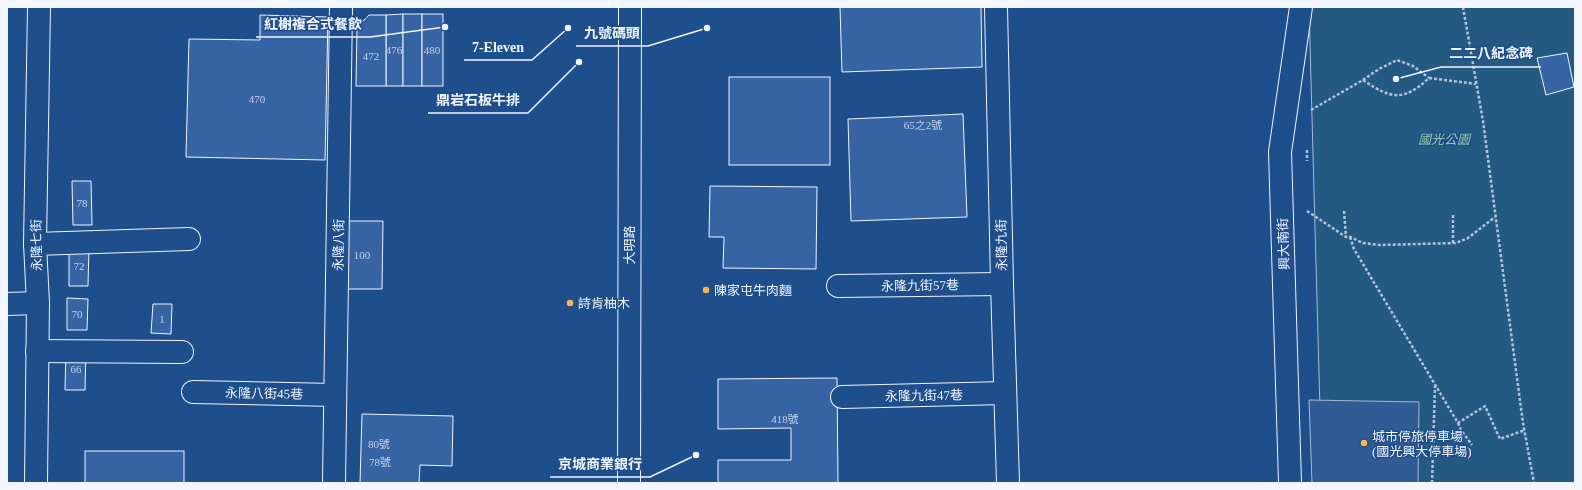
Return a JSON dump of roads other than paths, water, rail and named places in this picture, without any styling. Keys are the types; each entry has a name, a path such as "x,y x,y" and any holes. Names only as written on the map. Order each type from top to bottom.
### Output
{"street":[{"name":"永隆七街","path":"36,483 38,303 35,244 39,7"},
{"name":"永隆八街","path":"334,483 341,7"},
{"name":"大明路","path":"629,483 630,7"},
{"name":"永隆九街","path":"996,7 1008,483"},
{"name":"興大南街","path":"1290,483 1280,152 1301,7"},
{"path":"35,244 189,239"},
{"name":"永隆九街57巷","path":"838,286 1002,284"},
{"path":"7,304 38,303"},
{"path":"37,351 182,352"},
{"name":"永隆八街45巷","path":"193,392 335,395"},
{"name":"永隆九街47巷","path":"842,397 1005,393"}],"place":[{"name":"紅榭複合式餐飲","path":"445,27"},
{"name":"7-Eleven","path":"568,28"},
{"name":"九號碼頭","path":"707,28"},
{"name":"鼎岩石板牛排","path":"579,62"},
{"name":"二二八紀念碑","path":"1396,79"},
{"name":"陳家屯牛肉麵","path":"706,290"},
{"name":"詩肯柚木","path":"570,303"},
{"name":"城市停旅停車場 (國光興大停車場)","path":"1364,443"},
{"name":"京城商業銀行","path":"696,455"}],"park label":[{"name":"國光公園","path":"1444,139"}]}
